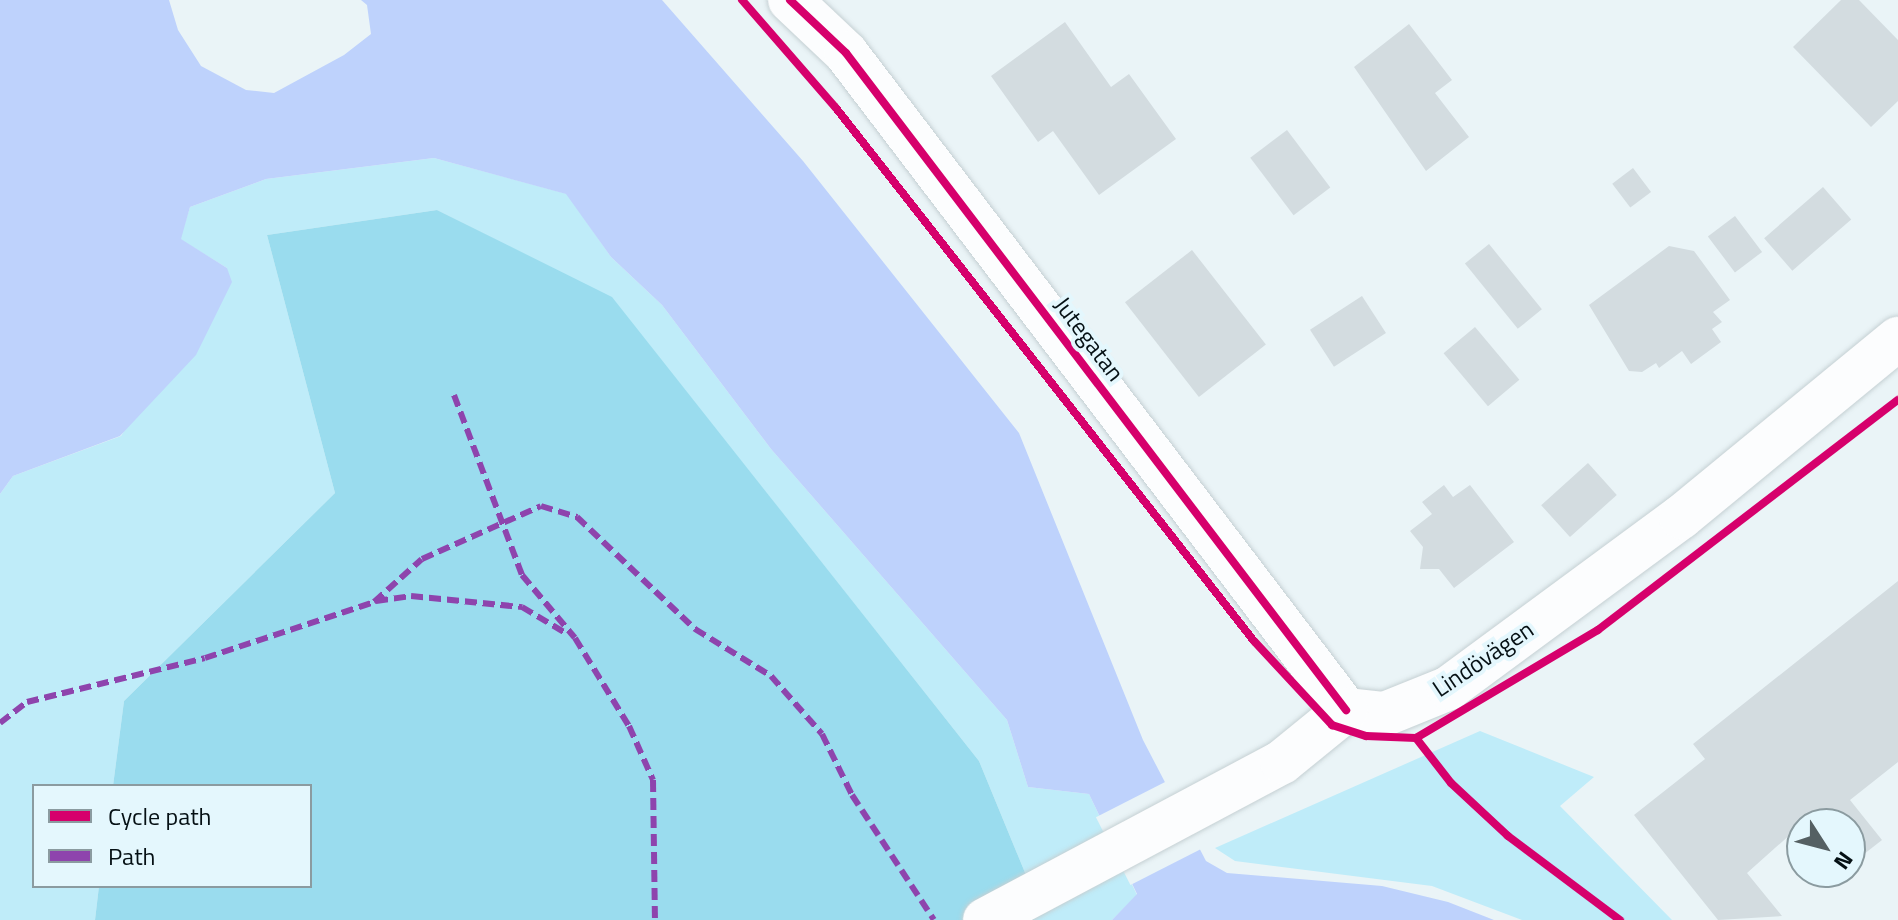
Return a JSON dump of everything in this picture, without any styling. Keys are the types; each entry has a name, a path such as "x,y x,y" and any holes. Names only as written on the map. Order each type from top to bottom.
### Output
{"street":[{"name":"Jutegatan","path":"790,0 846,53 1346,710"},
{"name":"Lindövägen","path":"1346,710 1385,714 1449,688 1681,517 1898,339"},
{"path":"985,920 1099,855 1282,762 1346,710"}],"shaded area":[{"path":"0,0 169,0 178,30 201,66 246,90 274,93 344,55 371,34 367,5 361,0 662,0 803,161 1019,433 1143,740 1206,861 1227,873 1382,886 1448,902 1494,920 1112,920 1137,894 1089,794 1028,787 1007,720 771,449 662,305 611,257 566,194 434,158 266,179 190,207 181,239 227,268 232,282 196,355 120,436 13,476 0,494"},
{"path":"434,158 567,194 611,257 662,305 771,449 1007,720 1028,787 1089,794 1137,895 1112,920 1034,920 1028,880 979,761 612,298 437,210 267,235 335,493 124,701 113,784 32,784 32,888 99,888 95,920 0,920 0,494 13,476 121,436 227,268 180,239 190,207 266,179"},
{"path":"437,210 612,297 979,761 1028,880 1034,920 95,920 99,888 312,888 312,784 113,784 124,701 335,493 267,235"},
{"path":"1480,731 1594,777 1560,806 1672,920 1522,920 1432,886 1235,861 1215,848"}],"pier":[{"path":"1169,780 1204,848 1130,885 1096,817"}],"building":[{"path":"1841,0 1859,0 1898,40 1898,101 1871,127 1793,47"},
{"path":"1065,22 1111,87 1129,74 1176,139 1099,195 1053,131 1038,142 991,76"},
{"path":"1409,24 1452,80 1435,93 1469,137 1426,171 1354,67"},
{"path":"1287,130 1330,188 1294,215 1250,158"},
{"path":"1633,168 1651,192 1630,208 1612,184"},
{"path":"1823,187 1851,219 1792,271 1764,238"},
{"path":"1735,216 1762,252 1735,272 1708,236"},
{"path":"1489,244 1542,309 1518,329 1465,264"},
{"path":"1669,246 1694,251 1730,300 1713,312 1722,322 1712,329 1721,342 1691,364 1682,351 1659,368 1656,363 1642,372 1629,371 1589,305"},
{"path":"1192,250 1266,345 1199,397 1125,302"},
{"path":"1362,296 1386,333 1334,367 1310,330"},
{"path":"1475,327 1519,380 1488,406 1444,353"},
{"path":"1588,463 1617,495 1570,537 1541,505"},
{"path":"1444,485 1453,497 1470,485 1514,542 1454,588 1439,569 1420,569 1423,547 1410,531 1432,514 1422,502"},
{"path":"1898,581 1898,762 1850,800 1856,808 1786,808 1786,838 1747,873 1782,916 1718,920 1634,815 1705,759 1693,744"},
{"path":"1866,820 1882,840 1866,852"}],"marked path":[{"path":"454,395 522,575 575,638 629,726 653,780 655,920"},
{"path":"0,723 27,702 205,658 374,602 422,559 541,506 577,517 695,629 771,676 822,734 852,795 934,920"},
{"path":"376,601 411,596 522,607 564,632"}],"cycle path":[{"path":"742,0 836,108 1254,641 1332,725 1366,736 1416,738 1598,630 1898,400"},
{"path":"790,0 846,53 1346,710"},
{"path":"1416,738 1451,783 1508,836 1620,920"}]}
